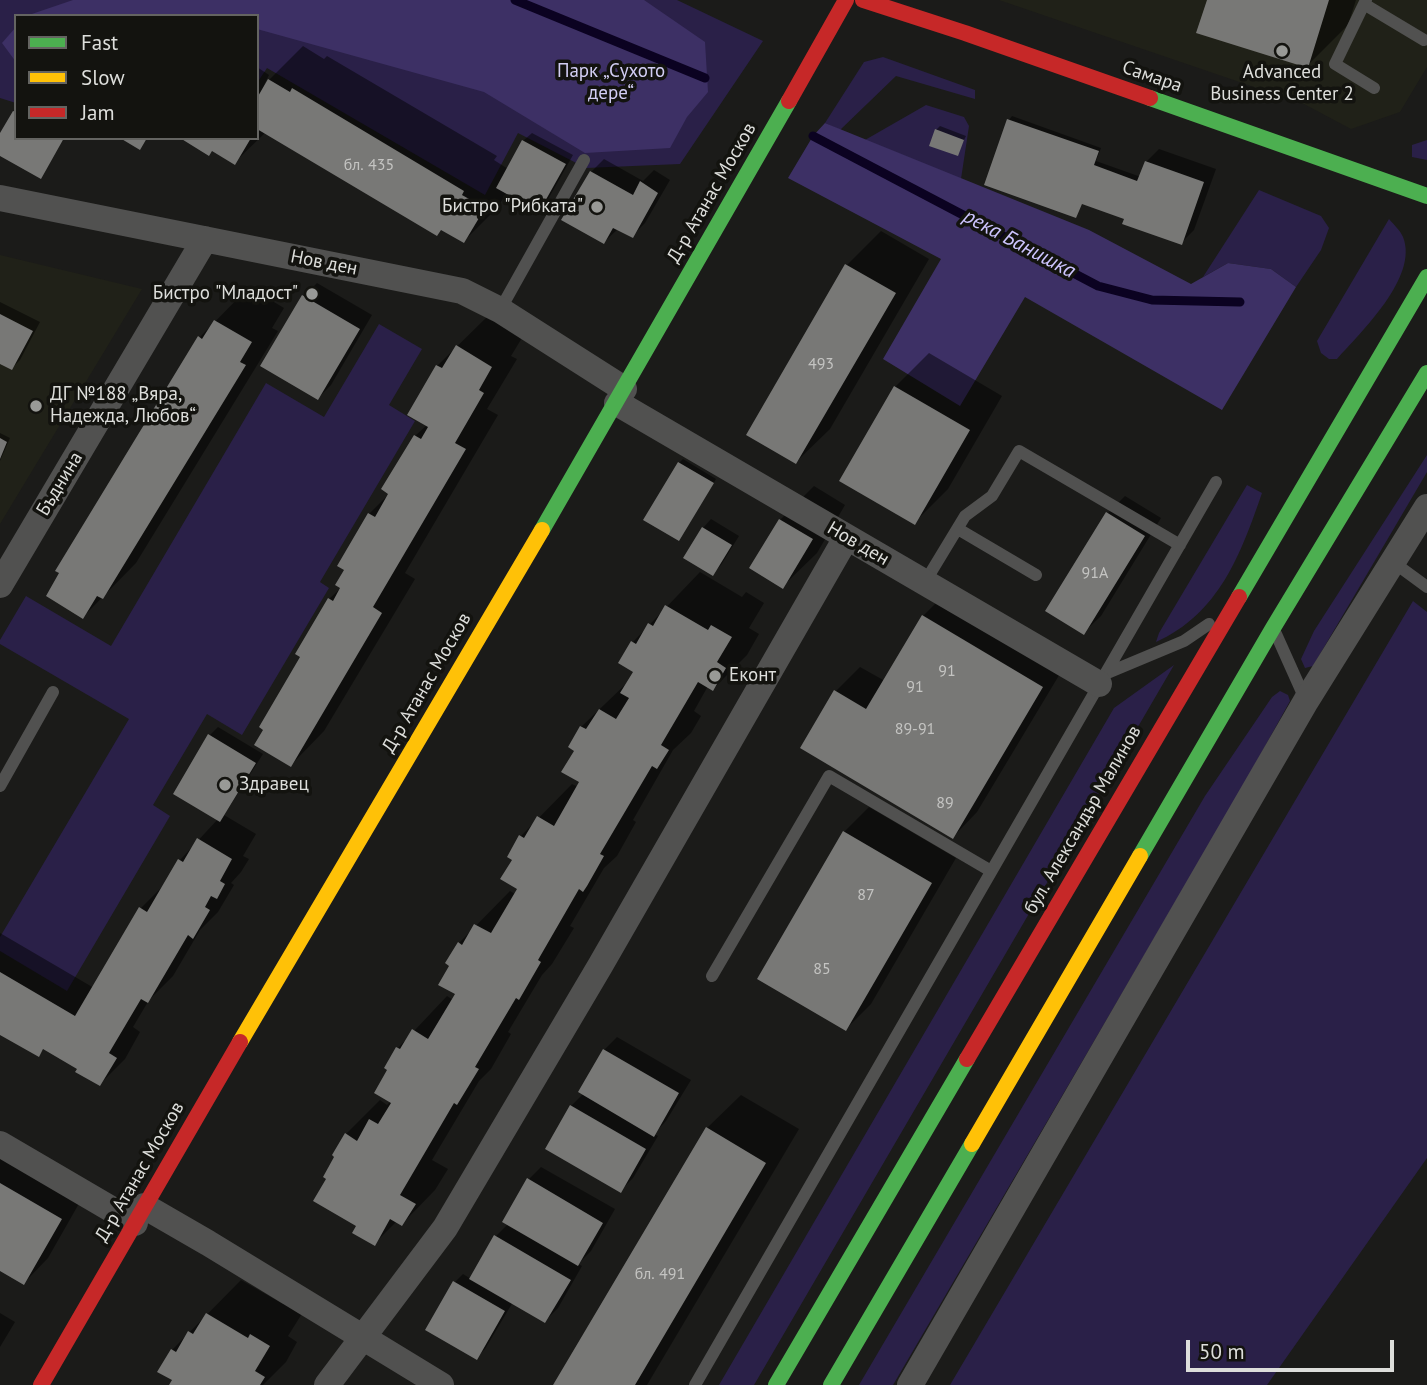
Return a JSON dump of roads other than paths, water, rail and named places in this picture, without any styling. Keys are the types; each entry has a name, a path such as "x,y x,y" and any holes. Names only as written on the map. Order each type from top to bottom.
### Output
{"main road":[{"name":"Д-р Атанас Москов","path":"41,1385 620,396 846,0"},
{"name":"Самара","path":"863,0 965,33 1427,196"},
{"name":"бул. Александър Малинов","path":"776,1385 1427,277"},
{"path":"831,1385 1273,628 1427,373"}],"street":[{"name":"Нов ден","path":"0,198 462,291 500,310 620,396 846,538 1102,679"},
{"name":"Бъднина","path":"0,585 205,240"},
{"path":"910,1385 1306,701 1427,507"},
{"path":"327,1385 445,1228 600,966 846,538"},
{"path":"0,1144 139,1215 362,1337 441,1385"}],"lane":[{"path":"1374,88 1335,64 1365,2 1424,40"},
{"path":"500,310 583,160"},
{"path":"925,582 965,516 992,496 1019,451 1180,545"},
{"path":"695,1385 1216,482"},
{"path":"958,528 1036,575"},
{"path":"1393,562 1427,587"},
{"path":"1102,679 1184,641 1236,601"},
{"path":"1273,628 1306,701"},
{"path":"0,786 53,692"},
{"path":"712,976 829,776 991,871"}],"waterway":[{"name":"река Банишка","path":"515,0 705,78"},
{"name":"река Банишка","path":"813,136 1098,286 1152,300 1240,302"}],"place":[{"name":"Advanced Business Center 2","path":"1282,51"},
{"name":"Бистро \"Рибката\"","path":"597,207"},
{"name":"Бистро \"Младост\"","path":"312,294"},
{"name":"ДГ №188 „Вяра, Надежда, Любов“","path":"36,406"},
{"name":"Еконт","path":"715,676"},
{"name":"Здравец","path":"225,785"}],"park label":[{"name":"Парк „Сухото дере“","path":"611,83"}]}
